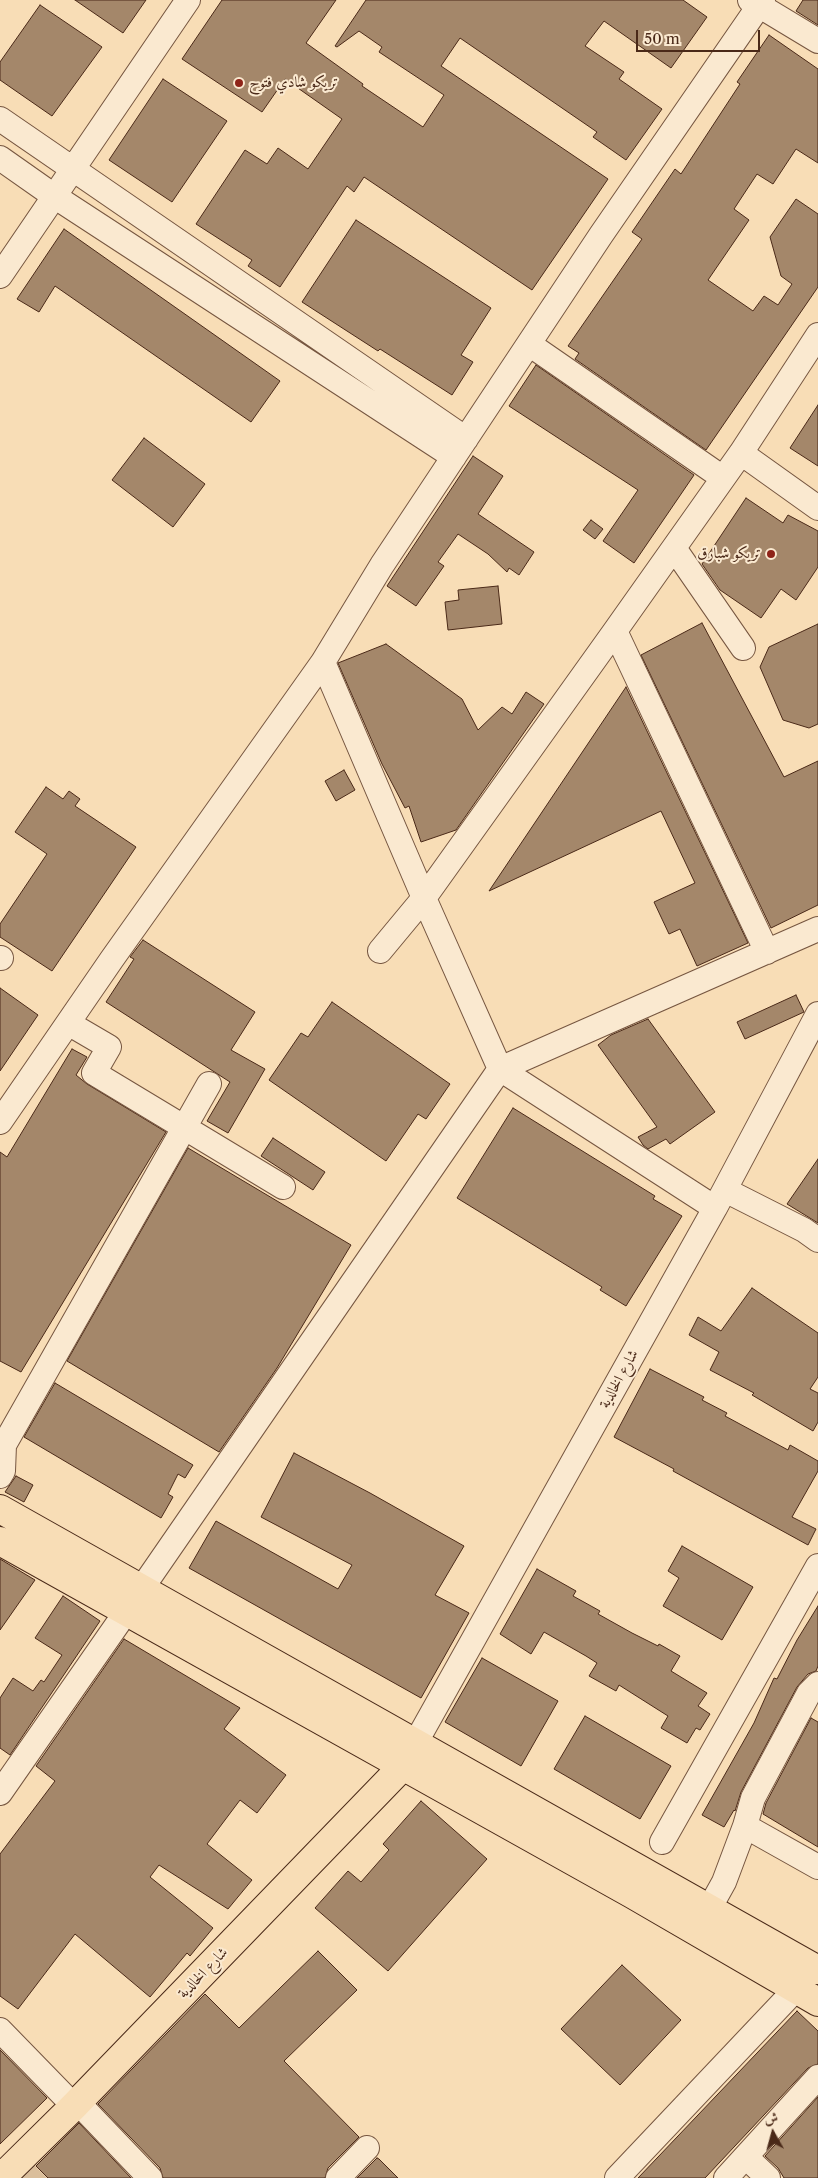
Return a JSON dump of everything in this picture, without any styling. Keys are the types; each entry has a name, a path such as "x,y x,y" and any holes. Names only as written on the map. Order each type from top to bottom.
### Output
{"main road":[{"path":"0,1509 818,1970"},
{"path":"0,1542 632,1894 806,1996"},
{"name":"شارع الخالدية","path":"1,2178 74,2106 402,1766"}],"street":[{"path":"0,276 188,0"},
{"path":"0,1122 323,662 382,565 758,2 818,41"},
{"path":"0,119 73,169 460,448"},
{"path":"0,158 54,196 460,448"},
{"path":"380,951 424,898 615,631 741,452 818,335"},
{"path":"529,344 723,478"},
{"path":"741,452 818,508"},
{"path":"674,548 743,648"},
{"path":"615,631 767,952"},
{"path":"323,662 500,1069 720,1199 804,1230 818,1240"},
{"path":"142,1588 500,1069 818,929"},
{"name":"شارع الخالدية","path":"416,1742 720,1199 818,1014"},
{"path":"68,1023 109,1047 94,1073 283,1187"},
{"path":"0,1476 3,1471 4,1445 209,1084"},
{"path":"662,1842 818,1566"},
{"path":"0,1793 126,1612"},
{"path":"709,1909 724,1882 746,1826 753,1798 809,1693 818,1684"},
{"path":"746,1826 818,1867"},
{"path":"617,2178 806,1996"},
{"path":"0,2030 74,2106 84,2110 150,2178"},
{"path":"726,2178 818,2077"},
{"path":"338,2178 367,2148"},
{"path":"746,2157 768,2178"}],"shaded area":[{"path":"24,2155 47,2178 1,2178"}],"building":[{"path":"75,0 146,0 123,33"},
{"path":"222,0 336,0 306,43 363,84 362,86 423,127 444,95 379,52 382,47 359,31 337,47 335,46 366,0 683,0 707,17 671,68 604,21 585,46 624,72 619,79 662,109 626,160 593,137 597,132 460,38 441,66 608,179 532,290 364,177 354,192 347,186 280,287 248,266 252,260 196,224 245,150 267,164 278,148 308,169 342,119 285,79 262,112 182,59"},
{"path":"803,0 818,0 818,25 796,11"},
{"path":"40,5 102,47 52,116 0,80 0,62"},
{"path":"769,35 818,69 818,163 796,149 773,184 757,174 734,209 749,220 708,280 753,311 764,296 778,305 792,284 781,276 770,237 796,199 818,214 818,287 706,450 575,359 579,353 568,346 642,239 632,232 675,169 681,174 740,84 737,82"},
{"path":"163,79 227,121 172,202 109,160"},
{"path":"356,220 491,308 461,355 473,362 452,395 380,349 378,351 302,302"},
{"path":"64,229 280,381 251,422 55,286 39,312 17,299"},
{"path":"536,365 694,475 634,563 603,541 638,490 509,406"},
{"path":"818,405 818,466 790,448"},
{"path":"144,438 205,484 173,527 112,480"},
{"path":"473,456 503,476 478,514 534,552 519,575 509,568 507,572 488,554 458,534 438,562 444,566 416,606 387,586"},
{"path":"746,498 783,523 788,515 818,531 818,567 796,600 781,589 761,618 720,590 702,564"},
{"path":"591,520 603,529 595,539 583,530"},
{"path":"498,586 502,624 448,630 445,602 459,600 458,590"},
{"path":"702,623 784,777 818,761 818,905 771,928 641,655"},
{"path":"818,624 818,724 809,728 783,720 760,667 769,647"},
{"path":"386,644 462,699 478,730 502,707 512,714 526,692 544,704 456,830 421,842 409,806 405,808 382,764 338,663"},
{"path":"626,687 748,943 697,966 680,929 669,934 654,902 695,883 661,811 489,891"},
{"path":"344,770 355,790 336,801 325,781"},
{"path":"46,787 63,799 69,791 80,799 75,806 136,847 52,971 0,937 0,924 47,854 15,832"},
{"path":"143,940 255,1012 231,1050 265,1069 228,1133 207,1121 230,1082 106,1002 134,959 130,957"},
{"path":"0,988 38,1015 0,1071"},
{"path":"796,995 804,1012 745,1039 737,1022"},
{"path":"332,1002 450,1084 426,1119 418,1114 386,1161 269,1080 301,1033 308,1037"},
{"path":"648,1019 715,1112 670,1144 666,1139 648,1149 638,1137 657,1127 598,1045 611,1035"},
{"path":"72,1049 87,1057 76,1075 87,1084 166,1132 21,1372 0,1361 0,1152 7,1157"},
{"path":"513,1108 655,1196 653,1199 682,1216 626,1306 600,1290 602,1287 457,1198"},
{"path":"273,1138 325,1172 313,1190 261,1156"},
{"path":"188,1148 351,1245 277,1368 219,1452 67,1361"},
{"path":"818,1159 818,1223 787,1204"},
{"path":"752,1288 818,1333 818,1377 810,1389 818,1393 818,1422 813,1431 752,1395 754,1393 710,1370 719,1352 689,1335 698,1317 721,1331"},
{"path":"650,1369 704,1397 702,1400 727,1413 725,1416 788,1450 790,1445 818,1461 818,1471 792,1517 816,1529 808,1545 614,1437"},
{"path":"55,1383 193,1465 185,1478 178,1474 168,1494 173,1497 161,1518 24,1437"},
{"path":"294,1453 464,1546 435,1595 469,1613 421,1698 189,1568 216,1521 338,1589 352,1565 261,1517"},
{"path":"16,1476 33,1485 24,1502 5,1492"},
{"path":"682,1546 753,1587 722,1640 663,1606 679,1578 668,1571"},
{"path":"0,1559 35,1580 0,1630"},
{"path":"537,1569 576,1591 573,1596 600,1611 598,1614 680,1656 671,1671 707,1693 698,1706 710,1714 700,1730 696,1728 687,1743 661,1728 668,1716 619,1685 616,1691 589,1676 597,1663 586,1656 544,1632 531,1654 500,1634"},
{"path":"63,1596 100,1621 10,1755 0,1748 0,1698 13,1678 33,1691 41,1680 44,1682 62,1655 35,1638"},
{"path":"818,1606 818,1666 816,1671 808,1674 797,1687 741,1792 735,1811 724,1827 702,1815 754,1723 774,1678 777,1679 797,1640"},
{"path":"124,1639 240,1708 224,1729 286,1775 257,1813 240,1800 207,1844 252,1880 228,1909 159,1865 150,1877 213,1928 190,1956 187,1953 150,1997 75,1934 18,2009 0,1996 0,1854 55,1781 36,1766"},
{"path":"482,1658 558,1701 521,1766 445,1722"},
{"path":"585,1716 671,1766 640,1819 554,1769"},
{"path":"811,1718 818,1722 818,1847 763,1814 766,1803"},
{"path":"421,1801 487,1859 388,1971 315,1908 348,1871 361,1882 389,1850 383,1844"},
{"path":"318,1951 357,1990 284,2061 359,2137 328,2168 325,2178 163,2178 160,2168 98,2104 205,1994 239,2028"},
{"path":"622,1965 681,2020 620,2085 561,2029"},
{"path":"797,2011 818,2031 818,2064 808,2068 705,2178 638,2178"},
{"path":"0,2050 47,2098 0,2144"},
{"path":"818,2097 818,2178 784,2178 778,2168 765,2156"},
{"path":"79,2123 131,2178 48,2178 36,2166"},
{"path":"377,2158 379,2159 398,2178 357,2178"}],"place":[{"name":"تريكو شادي فتوح","path":"239,83"},
{"name":"تريكو شبارق","path":"771,554"}]}
